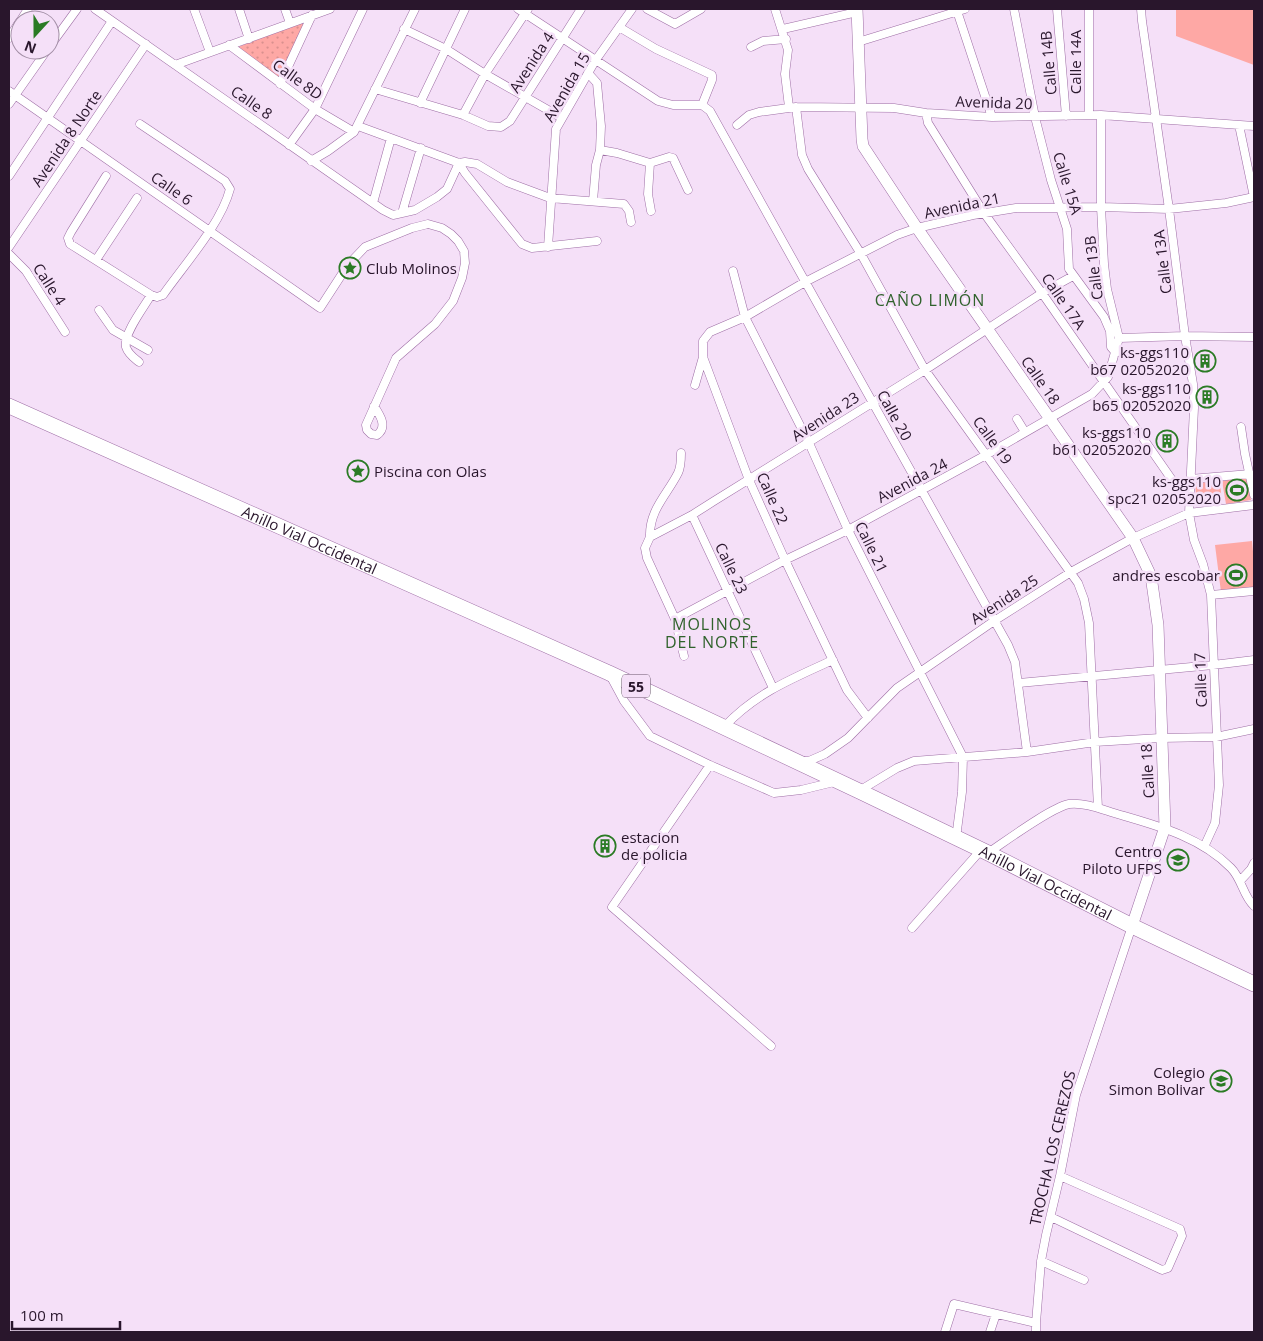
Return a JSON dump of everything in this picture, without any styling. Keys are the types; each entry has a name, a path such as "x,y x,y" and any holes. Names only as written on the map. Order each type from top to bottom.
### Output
{"highway":[{"name":"Anillo Vial Occidental","path":"9,406 724,727 1254,984"}],"street":[{"path":"60,32 76,9"},
{"name":"Calle 8","path":"96,9 382,210 393,215 402,214"},
{"path":"194,9 210,52"},
{"path":"239,9 249,39"},
{"path":"285,9 290,23"},
{"path":"175,64 330,9"},
{"path":"289,145 315,109 363,9"},
{"path":"311,160 328,151 356,129 415,9"},
{"path":"420,103 464,9"},
{"name":"Avenida 4","path":"463,115 488,126 501,127 510,121 524,96 581,9"},
{"name":"Avenida 15","path":"548,247 556,128 595,61 632,9"},
{"path":"648,9 674,24 701,9"},
{"path":"775,9 786,39 788,50 785,74 793,107"},
{"name":"Calle 15A","path":"1014,9 1035,117 1051,180 1067,228 1068,262 1073,276 1104,317 1110,332 1111,347 1116,354"},
{"name":"Calle 14B","path":"1057,9 1066,116"},
{"name":"Calle 14A","path":"1089,9 1089,115"},
{"name":"Calle 13A","path":"1142,9 1142,21 1170,209 1185,336 1193,384 1194,408 1189,513"},
{"path":"375,89 463,115 485,74 524,10 595,61 658,101 673,105 702,105 712,80 712,75 656,50 619,27"},
{"path":"783,29 857,10"},
{"name":"Calle 18","path":"857,10 863,146 917,228 1133,538 1146,564 1153,586 1158,625 1160,738 1165,828 1132,926"},
{"path":"858,42 961,10 992,117"},
{"path":"280,84 312,15"},
{"path":"9,176 112,21"},
{"path":"404,30 446,49 485,74 562,118"},
{"path":"751,46 763,41 786,39"},
{"name":"Avenida 8 Norte","path":"9,247 12,234 80,141 146,44"},
{"name":"Calle 8D","path":"229,45 315,109 356,129 422,148 459,163 477,164 507,182 550,198 624,204 631,222"},
{"path":"9,104 12,93 39,60"},
{"path":"588,73 597,83 602,126 593,202"},
{"name":"Calle 6","path":"12,93 320,308 345,269 366,247 412,228 428,224 442,228 451,234 464,251 465,262 462,278 453,301 435,324 396,358 374,406"},
{"name":"Calle 20","path":"702,105 710,111 1008,645 1015,662 1019,683 1027,752"},
{"name":"Avenida 20","path":"737,125 749,115 793,107 861,107 894,108 926,113 992,117 1101,115 1254,126"},
{"name":"Calle 19","path":"793,107 802,155 808,169 861,254 926,370 1078,584 1084,599 1089,623 1098,808"},
{"name":"Calle 17A","path":"926,113 928,122 984,213 1177,487 1189,499"},
{"name":"Calle 13B","path":"1101,115 1101,207 1105,278 1119,338 1111,370 1104,383"},
{"path":"106,176 68,238 70,244 152,295 157,297 163,295 209,231 227,201 230,190 225,181 140,124"},
{"path":"1239,125 1254,197"},
{"path":"373,203 391,138"},
{"path":"402,214 422,148"},
{"path":"600,150 650,163 669,157 673,158 688,190"},
{"path":"402,214 416,210 447,189 459,163"},
{"path":"459,163 522,244 532,248 597,241"},
{"path":"650,163 648,194 650,211"},
{"name":"Avenida 21","path":"703,342 710,332 744,317 805,282 897,235 917,228 1016,208 1101,207 1170,209 1226,203 1254,197"},
{"path":"96,260 137,198"},
{"name":"Calle 4","path":"9,254 26,271 65,332"},
{"name":"Calle 21","path":"733,271 744,317 809,443 848,530 963,757 962,792 956,838"},
{"name":"Avenida 23","path":"650,537 692,515 809,443 926,370 1042,293 1073,276"},
{"path":"139,362 126,348 126,337 152,295"},
{"path":"99,310 113,330 148,350"},
{"path":"1119,338 1254,336"},
{"name":"Calle 22","path":"703,342 703,358 749,480 847,690 868,718"},
{"path":"695,385 703,358"},
{"name":"Avenida 24","path":"675,619 729,592 785,560 848,530 986,455 1092,394 1104,383"},
{"path":"1017,420 1025,432"},
{"path":"1241,427 1254,495"},
{"path":"681,453 678,473 655,508 651,518 650,537 645,548 647,558 675,619 684,656"},
{"path":"1245,454 1254,453"},
{"path":"1190,479 1250,474"},
{"name":"Avenida 25","path":"793,760 809,761 825,754 848,738 897,688 994,621 1071,572 1133,538 1189,513 1254,505"},
{"name":"Calle 17","path":"1189,513 1194,540 1204,564 1212,595 1213,665 1219,785 1215,823 1204,847"},
{"name":"Calle 23","path":"692,515 773,688"},
{"path":"1212,595 1254,591"},
{"path":"724,727 749,704 773,688 833,660"},
{"path":"1019,683 1254,660"},
{"path":"609,674 624,700 650,736 710,765 774,793 801,790 837,781"},
{"path":"859,791 897,768 914,761 1027,752 1095,742 1216,736 1254,730"},
{"path":"710,765 612,907 771,1046"},
{"path":"912,928 984,852 1056,809 1069,804 1098,808 1165,828 1204,847 1231,868 1240,881 1246,897 1254,906"},
{"path":"1240,881 1254,863"},
{"name":"TROCHA LOS CEREZOS","path":"1036,1332 1042,1261 1076,1095 1132,926"},
{"path":"1051,1217 1162,1270 1168,1268 1182,1236 1180,1229 1060,1176"},
{"path":"1042,1261 1084,1280"},
{"path":"945,1332 954,1304 1036,1322"},
{"path":"990,1332 996,1314"}],"shaded area":[{"path":"1176,9 1254,9 1254,65 1176,36"},
{"path":"307,19 279,79 238,47"},
{"name":"ks-ggs110 spc21 02052020","path":"1247,477 1251,500 1226,504 1222,481"},
{"path":"1220,481 1222,504 1197,506 1195,483"},
{"name":"andres escobar","path":"1252,541 1254,587 1221,592 1215,545"}],"place":[{"name":"Club Molinos","path":"350,268"},
{"name":"ks-ggs110 b67 02052020","path":"1205,361"},
{"name":"ks-ggs110 b65 02052020","path":"1207,397"},
{"name":"ks-ggs110 b61 02052020","path":"1167,441"},
{"name":"Piscina con Olas","path":"358,471"},
{"name":"ks-ggs110 spc21 02052020","path":"1237,490"},
{"name":"andres escobar","path":"1236,575"},
{"name":"estacion de policia","path":"605,846"},
{"name":"Centro Piloto UFPS","path":"1178,860"},
{"name":"Colegio Simon Bolivar","path":"1221,1081"}],"district":[{"name":"CAÑO LIMÓN","path":"930,300"},
{"name":"MOLINOS DEL NORTE","path":"712,633"}]}
